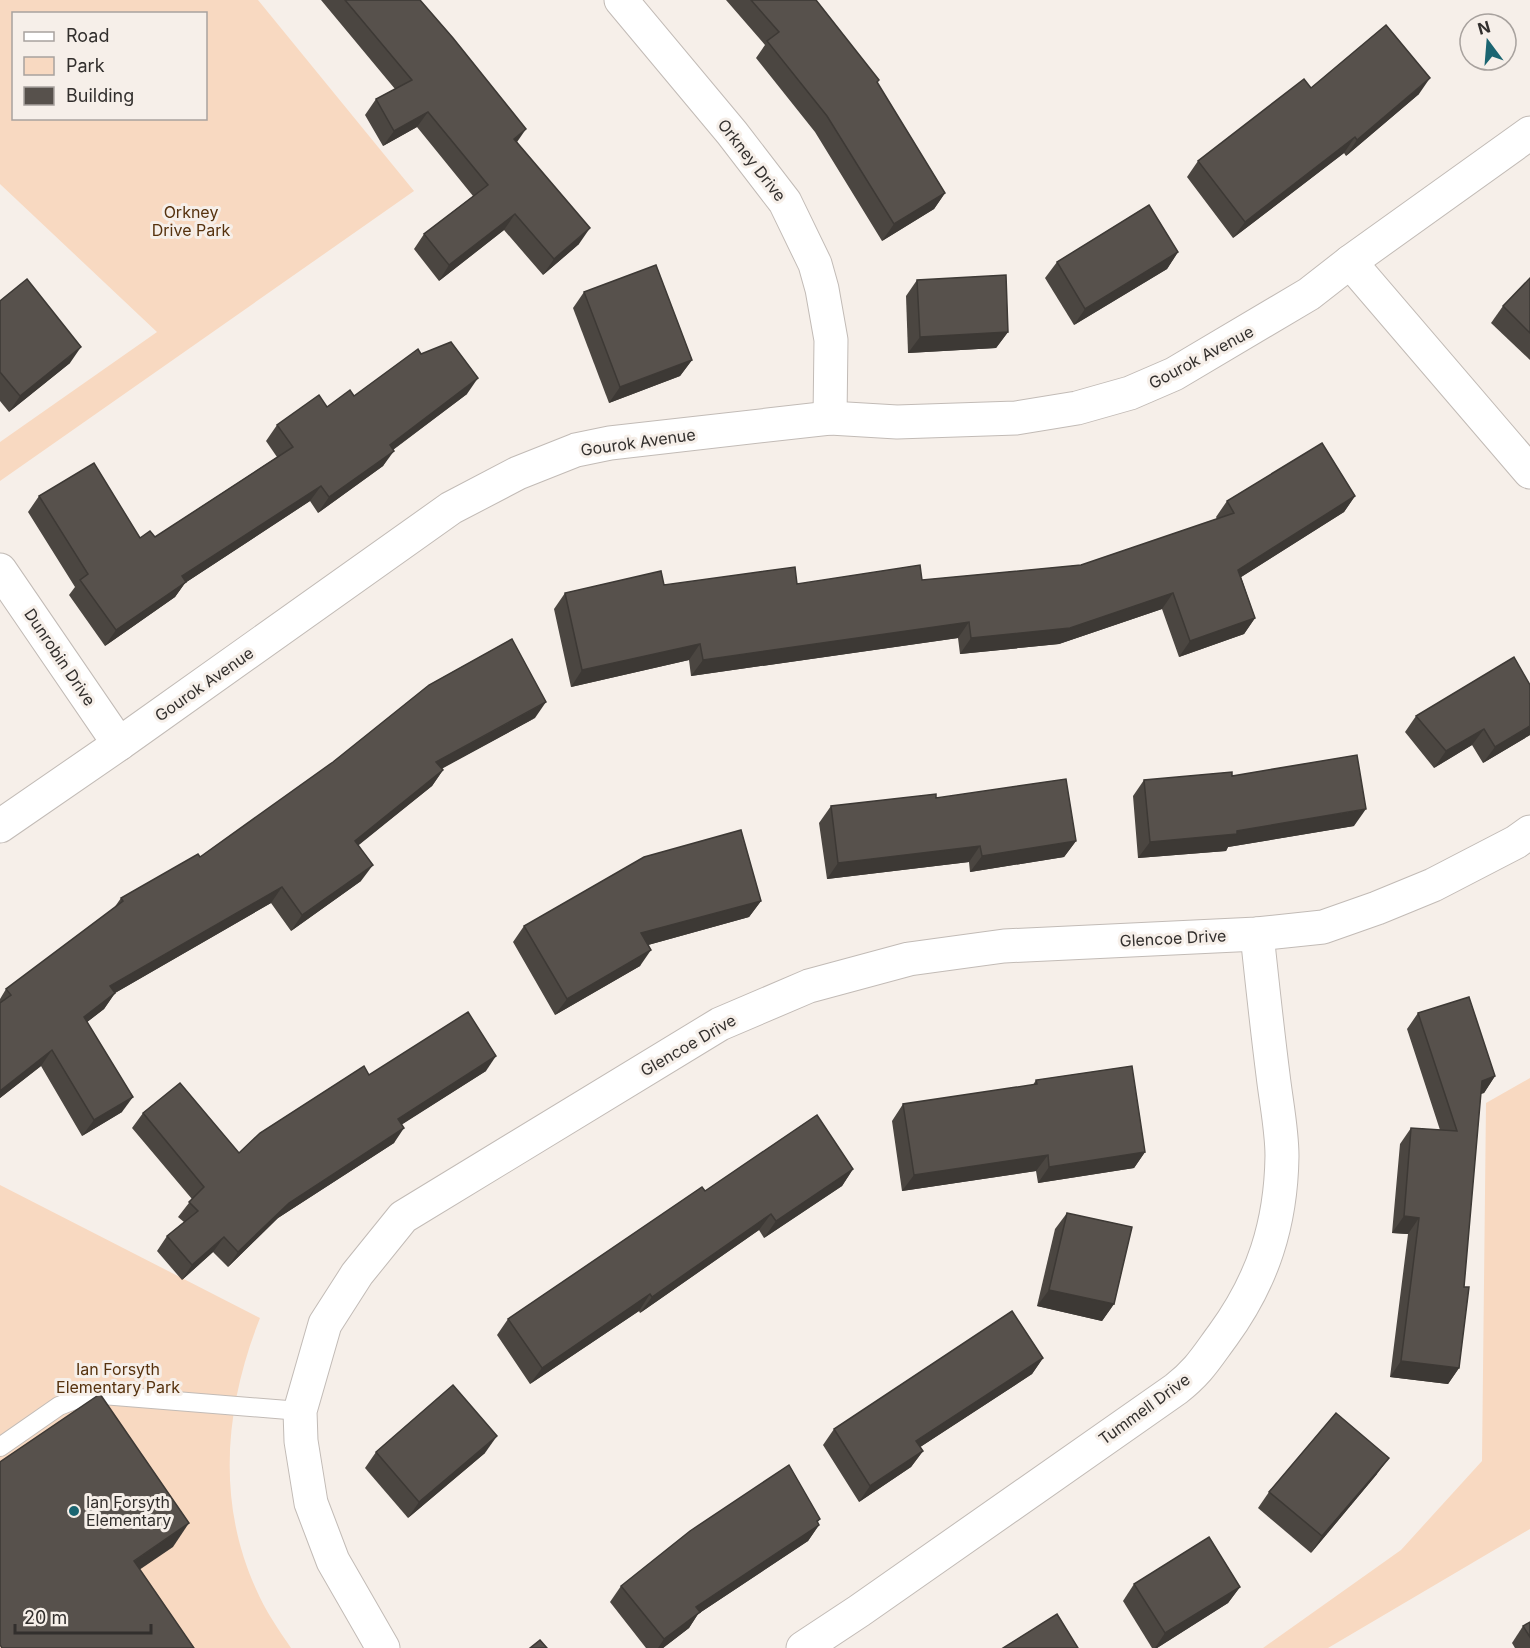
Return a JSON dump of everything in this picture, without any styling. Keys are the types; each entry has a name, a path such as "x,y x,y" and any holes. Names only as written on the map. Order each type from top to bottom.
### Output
{"street":[{"name":"Orkney Drive","path":"621,0 785,202 815,264 822,289 831,340 830,418"},
{"name":"Gourok Avenue","path":"0,826 451,508 518,473 576,450 610,443 830,418 897,422 1016,418 1077,408 1130,393 1174,374 1224,347 1309,294 1530,133"},
{"path":"1350,262 1530,472"},
{"name":"Dunrobin Drive","path":"0,570 119,744"},
{"name":"Glencoe Drive","path":"382,1648 333,1561 311,1503 301,1441 300,1411 325,1324 357,1274 403,1217 720,1024 809,986 909,959 1004,946 1257,934 1323,927 1377,908 1440,881 1516,842 1530,832"},
{"name":"Tummell Drive","path":"803,1648 1176,1389 1208,1358 1234,1320 1263,1267 1271,1243 1280,1198 1282,1155 1257,934"}],"lane":[{"path":"0,1447 59,1406 90,1394 127,1395 300,1411"}],"green space":[{"name":"Orkney Drive Park","path":"0,0 258,0 414,191 0,481 0,442 157,332 0,184"},
{"path":"1530,1078 1530,1529 1328,1648 1263,1648 1401,1550 1482,1461 1486,1103"},
{"name":"Ian Forsyth Elementary Park","path":"0,1185 260,1318 248,1351 233,1419 230,1488 243,1556 263,1604 291,1648 0,1648"}],"building":[{"path":"345,0 420,0 526,129 514,139 590,228 554,259 515,214 449,265 424,234 488,185 428,112 394,131 376,99 412,80"},
{"path":"751,0 816,0 879,80 877,82 945,193 894,224 827,116 767,41 779,32"},
{"path":"1386,25 1430,78 1357,140 1355,137 1245,222 1198,161 1304,79 1311,88"},
{"path":"1149,205 1178,252 1085,309 1057,262"},
{"path":"656,265 692,360 620,387 584,292"},
{"path":"1006,275 1008,332 920,337 917,280"},
{"path":"1530,278 1530,333 1503,306"},
{"path":"27,279 81,347 20,396 0,372 0,301"},
{"path":"451,342 478,378 390,445 394,451 329,497 321,486 182,576 186,582 116,630 80,580 88,574 39,496 94,463 140,538 150,531 155,537 293,447 277,425 319,395 327,407 350,390 354,396 418,349 421,354"},
{"path":"1322,443 1355,496 1238,570 1255,618 1190,641 1173,593 1070,628 971,638 969,622 703,660 700,644 582,670 565,593 661,571 664,585 795,567 797,584 920,565 922,580 1081,565 1234,513 1227,501"},
{"path":"512,639 546,702 436,762 443,770 355,841 373,865 302,915 282,887 110,986 115,993 84,1017 133,1097 94,1120 52,1050 0,1091 0,1003 11,995 6,989 123,901 121,898 198,854 200,857 333,762 429,685"},
{"path":"1514,657 1530,685 1530,726 1495,747 1484,729 1446,751 1416,716"},
{"path":"1357,755 1366,809 1237,831 1237,834 1150,842 1144,780 1232,772 1232,776"},
{"path":"1066,779 1076,841 982,856 980,846 838,863 831,806 936,794 936,798"},
{"path":"741,830 761,901 641,933 651,950 567,999 524,926 644,857"},
{"path":"1469,997 1495,1076 1482,1081 1464,1287 1469,1287 1459,1368 1401,1361 1419,1218 1404,1216 1411,1128 1457,1131 1418,1013"},
{"path":"468,1012 496,1056 398,1119 404,1128 289,1203 238,1252 224,1237 192,1265 167,1236 198,1211 189,1202 204,1187 143,1113 180,1083 239,1153 260,1133 364,1066 369,1075"},
{"path":"1132,1066 1145,1152 1049,1167 1048,1155 914,1175 903,1104 1037,1084 1036,1080"},
{"path":"817,1115 853,1169 776,1221 771,1214 652,1297 650,1294 542,1368 508,1319 702,1187 705,1191"},
{"path":"1067,1213 1132,1227 1114,1304 1049,1290"},
{"path":"1012,1311 1043,1358 916,1441 923,1451 870,1486 834,1429"},
{"path":"453,1385 497,1436 419,1502 376,1452"},
{"name":"Ian Forsyth Elementary","path":"100,1394 189,1523 134,1561 194,1648 2,1648 0,1645 0,1462"},
{"path":"1336,1413 1389,1458 1322,1536 1269,1492"},
{"path":"789,1465 820,1519 817,1521 819,1525 696,1607 700,1612 664,1639 621,1586 690,1531"},
{"path":"1209,1537 1240,1587 1165,1633 1134,1584"},
{"path":"1057,1614 1078,1648 1003,1648"},
{"path":"1530,1622 1530,1637 1523,1626"},
{"path":"540,1640 547,1648 530,1648"}],"place":[{"name":"Ian Forsyth Elementary","path":"74,1511"}]}
